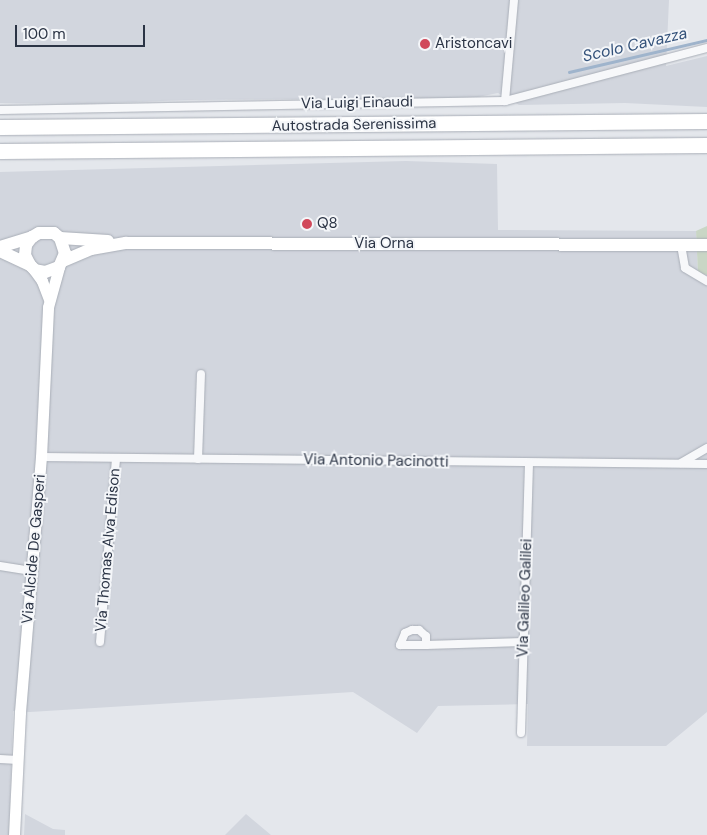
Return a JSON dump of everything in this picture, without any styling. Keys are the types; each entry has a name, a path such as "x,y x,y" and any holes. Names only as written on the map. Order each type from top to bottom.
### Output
{"highway":[{"name":"Autostrada Serenissima","path":"0,127 707,121"},
{"name":"Autostrada Serenissima","path":"0,151 707,145"}],"main road":[{"path":"0,249 46,232 60,238 126,243"},
{"path":"31,266 25,250 32,236"},
{"path":"49,299 65,253 60,238"},
{"name":"Via Orna","path":"61,264 91,249 126,243 707,246"},
{"path":"0,249 45,272 61,264"},
{"name":"Via Alcide De Gasperi","path":"14,835 41,457 49,299 42,282 31,266"}],"street":[{"path":"505,101 514,0"},
{"name":"Via Luigi Einaudi","path":"0,110 505,101 707,48"},
{"path":"681,245 685,268 707,282"},
{"path":"198,459 201,374"},
{"path":"679,464 707,448"},
{"name":"Via Antonio Pacinotti","path":"41,457 707,464"},
{"name":"Via Thomas Alva Edison","path":"100,642 116,459"},
{"name":"Via Galileo Galilei","path":"521,734 529,463"},
{"path":"0,566 32,570"},
{"path":"426,645 523,642"},
{"path":"0,758 18,760"}],"shaded area":[{"path":"0,0 669,0 666,66 707,56 707,107 625,103 519,105 498,93 473,98 189,100 84,104 0,103"},
{"path":"406,161 497,164 498,230 696,231 698,273 707,275 707,712 666,746 527,746 528,704 438,706 417,733 353,692 30,712 13,711 9,835 0,835 0,172"},
{"path":"25,814 53,829 65,830 65,835 24,835"},
{"path":"246,814 271,835 225,835"}],"green space":[{"path":"707,226 707,275 698,273 696,231"}],"waterway":[{"name":"Scolo Cavazza","path":"569,72 707,40"}],"place":[{"name":"Aristoncavi","path":"425,44"},
{"name":"Q8","path":"307,224"}]}
